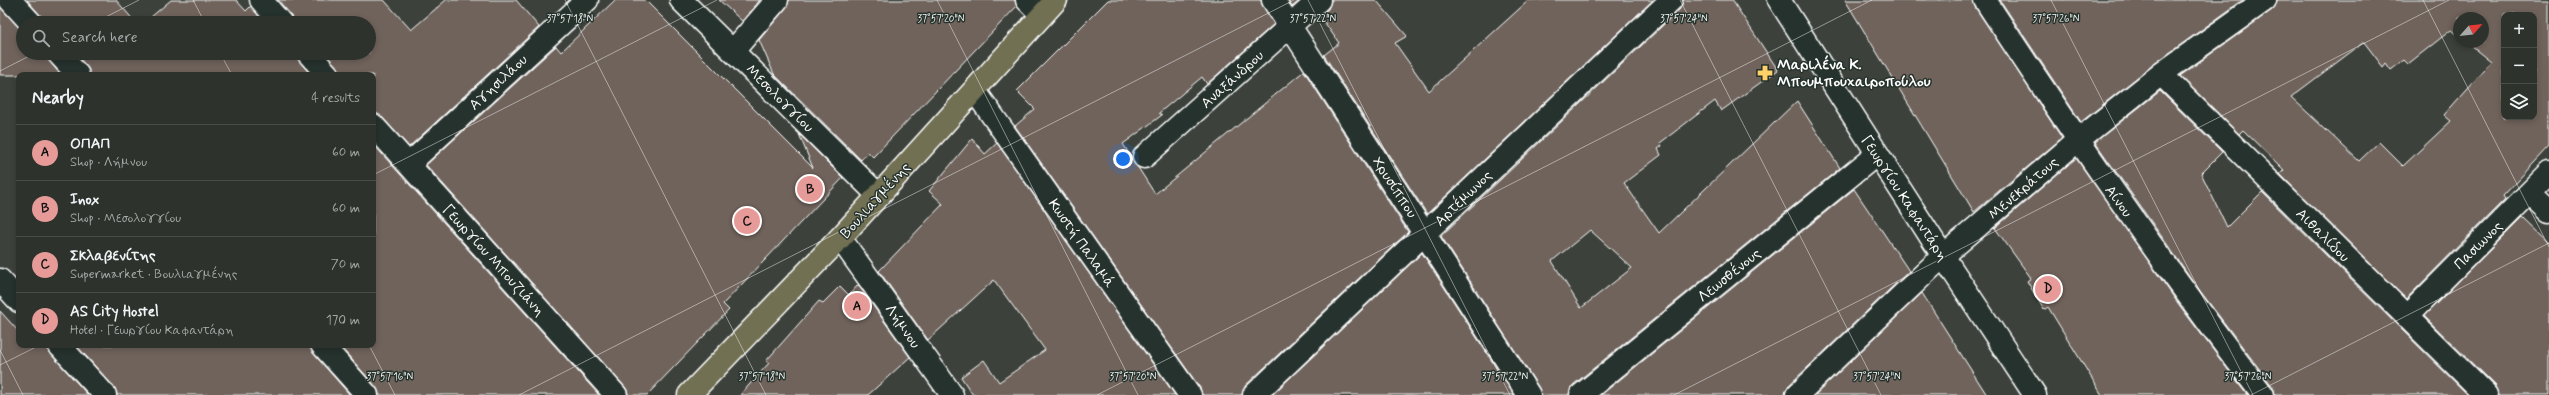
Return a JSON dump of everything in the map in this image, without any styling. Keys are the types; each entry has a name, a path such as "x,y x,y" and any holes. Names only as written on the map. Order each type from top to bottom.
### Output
{"main road":[{"name":"Βουλιαγμένης","path":"689,395 879,196 974,91 1042,5"}],"street":[{"path":"10,0 25,16"},
{"path":"261,0 276,16"},
{"name":"Αγησιλάου","path":"409,164 587,0"},
{"name":"Μεσολογγίου","path":"681,0 879,196"},
{"path":"733,51 777,0"},
{"name":"Χρυσίππου","path":"1273,0 1529,395"},
{"name":"Αναξάνδρου","path":"1144,157 1319,0"},
{"name":"Αρτέμωνος","path":"1254,395 1425,235 1671,0"},
{"name":"Γεωργίου Καφαντάρη","path":"1779,0 1942,256 2035,395"},
{"name":"Αίνου","path":"1985,0 2077,141 2199,311 2263,395"},
{"name":"Μενεκράτους","path":"1797,395 1942,256 2077,141 2160,74 2265,0"},
{"path":"64,60 75,72"},
{"path":"314,60 325,72"},
{"name":"Αιθαλίδου","path":"2160,74 2486,395"},
{"name":"Κωστή Παλαμά","path":"974,91 1190,395"},
{"name":"Γεωργίου Μπουζιάνη","path":"376,128 616,395"},
{"name":"Λεωσθένους","path":"1581,395 1877,154"},
{"name":"Πασιωνος","path":"2406,317 2549,173"},
{"path":"2530,193 2549,211"},
{"name":"Λήμνου","path":"840,238 952,395"},
{"path":"0,280 16,298"},
{"path":"62,348 105,395"},
{"path":"325,348 367,395"}],"building":[{"path":"27,0 116,0 130,16 40,16"},
{"path":"171,0 236,0 246,11 251,6 259,16 152,16"},
{"path":"278,0 384,0 411,30 446,0 516,0 539,27 409,147 382,117 376,114 376,72 339,72 331,60 376,60 376,16 291,15"},
{"path":"615,0 645,0 813,168 799,134 843,178 723,304 729,310 647,395 628,395 625,387 426,165 556,46 561,52"},
{"path":"719,0 760,0 742,21"},
{"path":"789,0 1015,0 1017,6 873,157 868,152 861,160 774,74 759,40 786,8"},
{"path":"1108,0 1261,0 1274,24 1207,84 1202,77 1159,113 1162,115 1123,144 1155,194 1304,71 1408,232 1245,386 1242,395 1202,395 1200,388 1015,126 1035,109 1017,91"},
{"path":"1288,0 1300,0 1292,7"},
{"path":"1331,0 1376,0 1407,36 1395,43 1429,91 1529,0 1653,0 1427,214 1324,55 1339,43 1320,16 1328,9"},
{"path":"1683,0 1732,0 1778,70 1721,111 1715,101 1660,143 1662,146 1658,149 1661,155 1624,183 1659,233 1797,101 1840,168 1573,385 1569,395 1541,395 1539,388 1441,236 1680,9","holes":["1590,230 1632,268 1581,308 1552,261"]},
{"path":"1845,0 1973,0 1975,7 2062,138 1974,212"},
{"path":"2000,0 2243,0 2154,64 2081,122"},
{"path":"2277,0 2549,0 2549,147 2503,196 2505,199 2406,299 2280,174 2284,170 2243,130 2239,134 2180,76 2272,10","holes":["2453,12 2489,12 2489,48 2474,48 2491,62 2444,115 2451,121 2403,166 2379,142 2359,161 2291,97 2364,42 2383,67 2386,63 2391,70 2404,60 2408,64 2451,30 2453,32"]},
{"path":"0,7 16,24 16,60 49,60 58,72 16,72 16,75 0,75"},
{"path":"81,60 299,60 308,72 89,72"},
{"path":"2160,91 2222,152 2201,173 2227,227 2262,192 2468,395 2275,395 2273,387 2200,291 2095,142"},
{"path":"972,139 985,154 997,143 1175,395 973,395 961,377 984,360 999,382 1045,350 994,280 928,340 879,271 943,204 929,191"},
{"path":"376,147 599,395 379,395 376,387 342,348 376,348"},
{"path":"2076,158 2180,306 2247,395 2102,395 2048,307 2044,310 2027,281 2031,278 1995,228"},
{"path":"1854,189 1909,271 1788,386 1785,395 1601,395"},
{"path":"2523,217 2549,242 2549,395 2498,395 2495,386 2424,316"},
{"path":"1422,253 1514,395 1272,395"},
{"path":"858,285 910,357 868,395 740,395 769,363 766,361 819,301 823,303 840,286 849,295"},
{"path":"1922,293 1987,395 1815,395"},
{"path":"0,311 16,329 16,348 48,348 50,353 88,395 0,395"},
{"path":"79,348 311,348 313,353 350,395 117,395 114,387"}],"place":[{"name":"Μαριλένα Κ. Μπουμπουχαιροπούλου","path":"1765,73"},
{"name":"Inox","path":"810,189"},
{"name":"Σκλαβενίτης","path":"747,221"},
{"name":"AS City Hostel","path":"2048,289"},
{"name":"ΟΠΑΠ","path":"857,306"}]}
